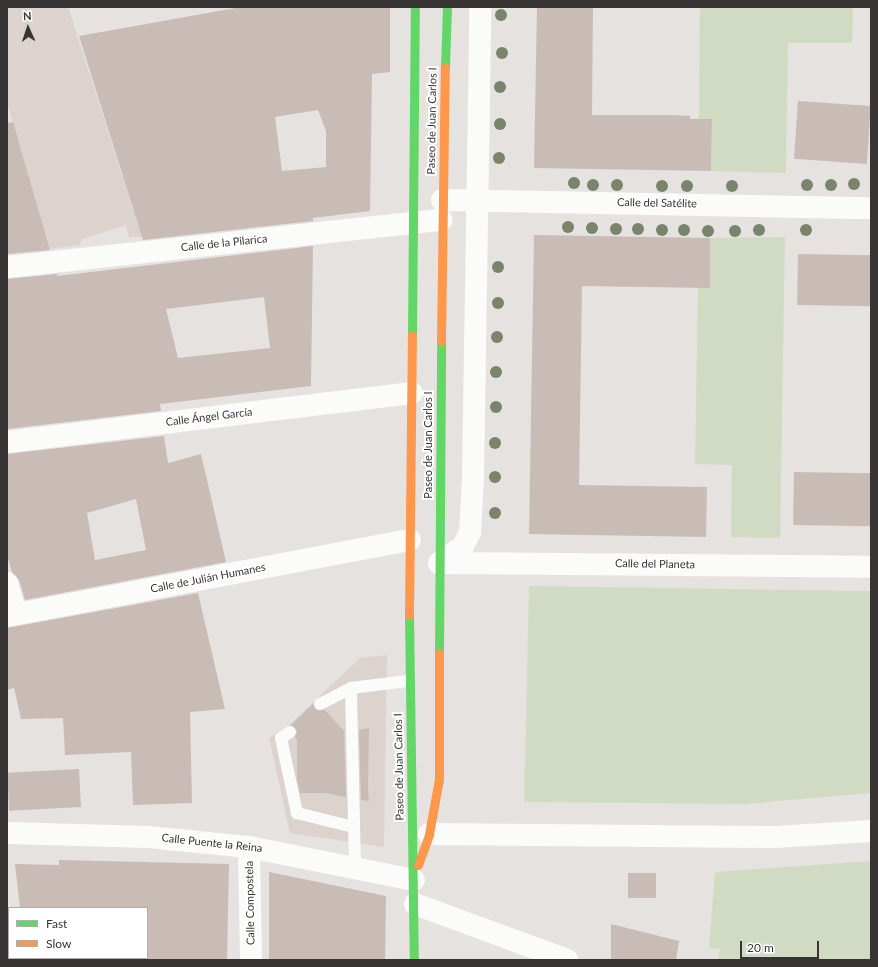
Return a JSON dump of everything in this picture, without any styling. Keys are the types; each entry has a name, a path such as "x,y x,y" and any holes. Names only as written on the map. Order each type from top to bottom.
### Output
{"main road":[{"name":"Paseo de Juan Carlos I","path":"414,960 415,904 408,681 415,7"},
{"name":"Paseo de Juan Carlos I","path":"414,880 429,834 439,779 442,210 447,7"}],"street":[{"path":"439,563 463,546 470,532 473,478 480,7"},
{"name":"Calle del Satélite","path":"442,210 478,199 871,208"},
{"name":"Calle de la Pilarica","path":"7,267 412,223 442,210"},
{"name":"Calle Ángel García","path":"7,442 412,393"},
{"name":"Calle de Julián Humanes","path":"12,615 410,540"},
{"name":"Calle del Planeta","path":"439,563 871,567"},
{"path":"7,583 12,615"},
{"path":"429,834 774,837 871,831"},
{"name":"Calle Puente la Reina","path":"7,833 148,837 249,847 414,880"},
{"name":"Calle Compostela","path":"249,847 251,960"},
{"path":"415,904 568,960"}],"lane":[{"path":"320,704 351,688 408,681"},
{"path":"351,688 355,867"},
{"path":"290,732 281,738 297,813 353,827"}],"shaded area":[{"path":"7,7 68,7 142,237 129,237 126,225 82,239 80,245 49,249 7,102"},
{"path":"387,655 384,847 290,833 269,738 286,728 360,658"}],"green space":[{"path":"700,7 853,7 852,43 788,43 786,173 711,171 712,119 699,119"},
{"path":"785,237 780,538 731,537 732,465 695,464 698,287 710,287 710,238"},
{"path":"529,586 871,591 871,793 746,804 524,802"},
{"path":"871,861 871,960 718,960 720,949 709,948 715,872"}],"building":[{"path":"241,7 390,7 390,72 372,74 370,211 313,218 313,221 143,240 79,36","holes":["318,110 326,131 326,167 282,171 275,117"]},
{"path":"537,7 593,7 592,115 670,115 690,116 690,119 712,119 711,171 534,168"},
{"path":"798,101 871,106 867,164 794,159"},
{"path":"13,122 50,250 7,254 7,123"},
{"path":"534,235 710,238 710,288 582,286 579,485 707,487 706,537 529,534"},
{"path":"313,246 311,386 160,404 161,411 7,429 7,279 57,274 57,276","holes":["264,297 270,348 178,358 166,309"]},
{"path":"798,254 871,255 870,306 797,305"},
{"path":"164,436 168,463 201,454 226,562 25,600 19,580 12,572 7,555 7,454","holes":["136,499 146,550 95,560 87,513"]},
{"path":"794,472 871,473 870,526 793,525"},
{"path":"198,593 225,709 190,712 192,803 133,805 131,752 65,755 63,718 21,719 14,688 7,690 7,628"},
{"path":"313,704 316,710 325,710 344,731 346,797 325,793 300,793 297,779 297,740 295,737 297,731 291,725"},
{"path":"369,728 369,801 361,800 359,730"},
{"path":"79,769 81,807 9,811 7,773"},
{"path":"59,860 229,864 227,960 147,960 148,907 20,907 15,864 59,865"},
{"path":"269,872 386,896 385,960 269,960"},
{"path":"628,873 656,873 656,898 628,898"},
{"path":"611,924 679,941 676,960 611,960"}],"traffic: fast":[{"path":"412,335 415,7"},
{"path":"445,67 447,7"},
{"path":"439,653 441,341"},
{"path":"409,615 414,960"}],"traffic: slow":[{"path":"441,341 445,67"},
{"path":"409,615 412,335"},
{"path":"418,865 429,834 439,779 439,653"}]}
